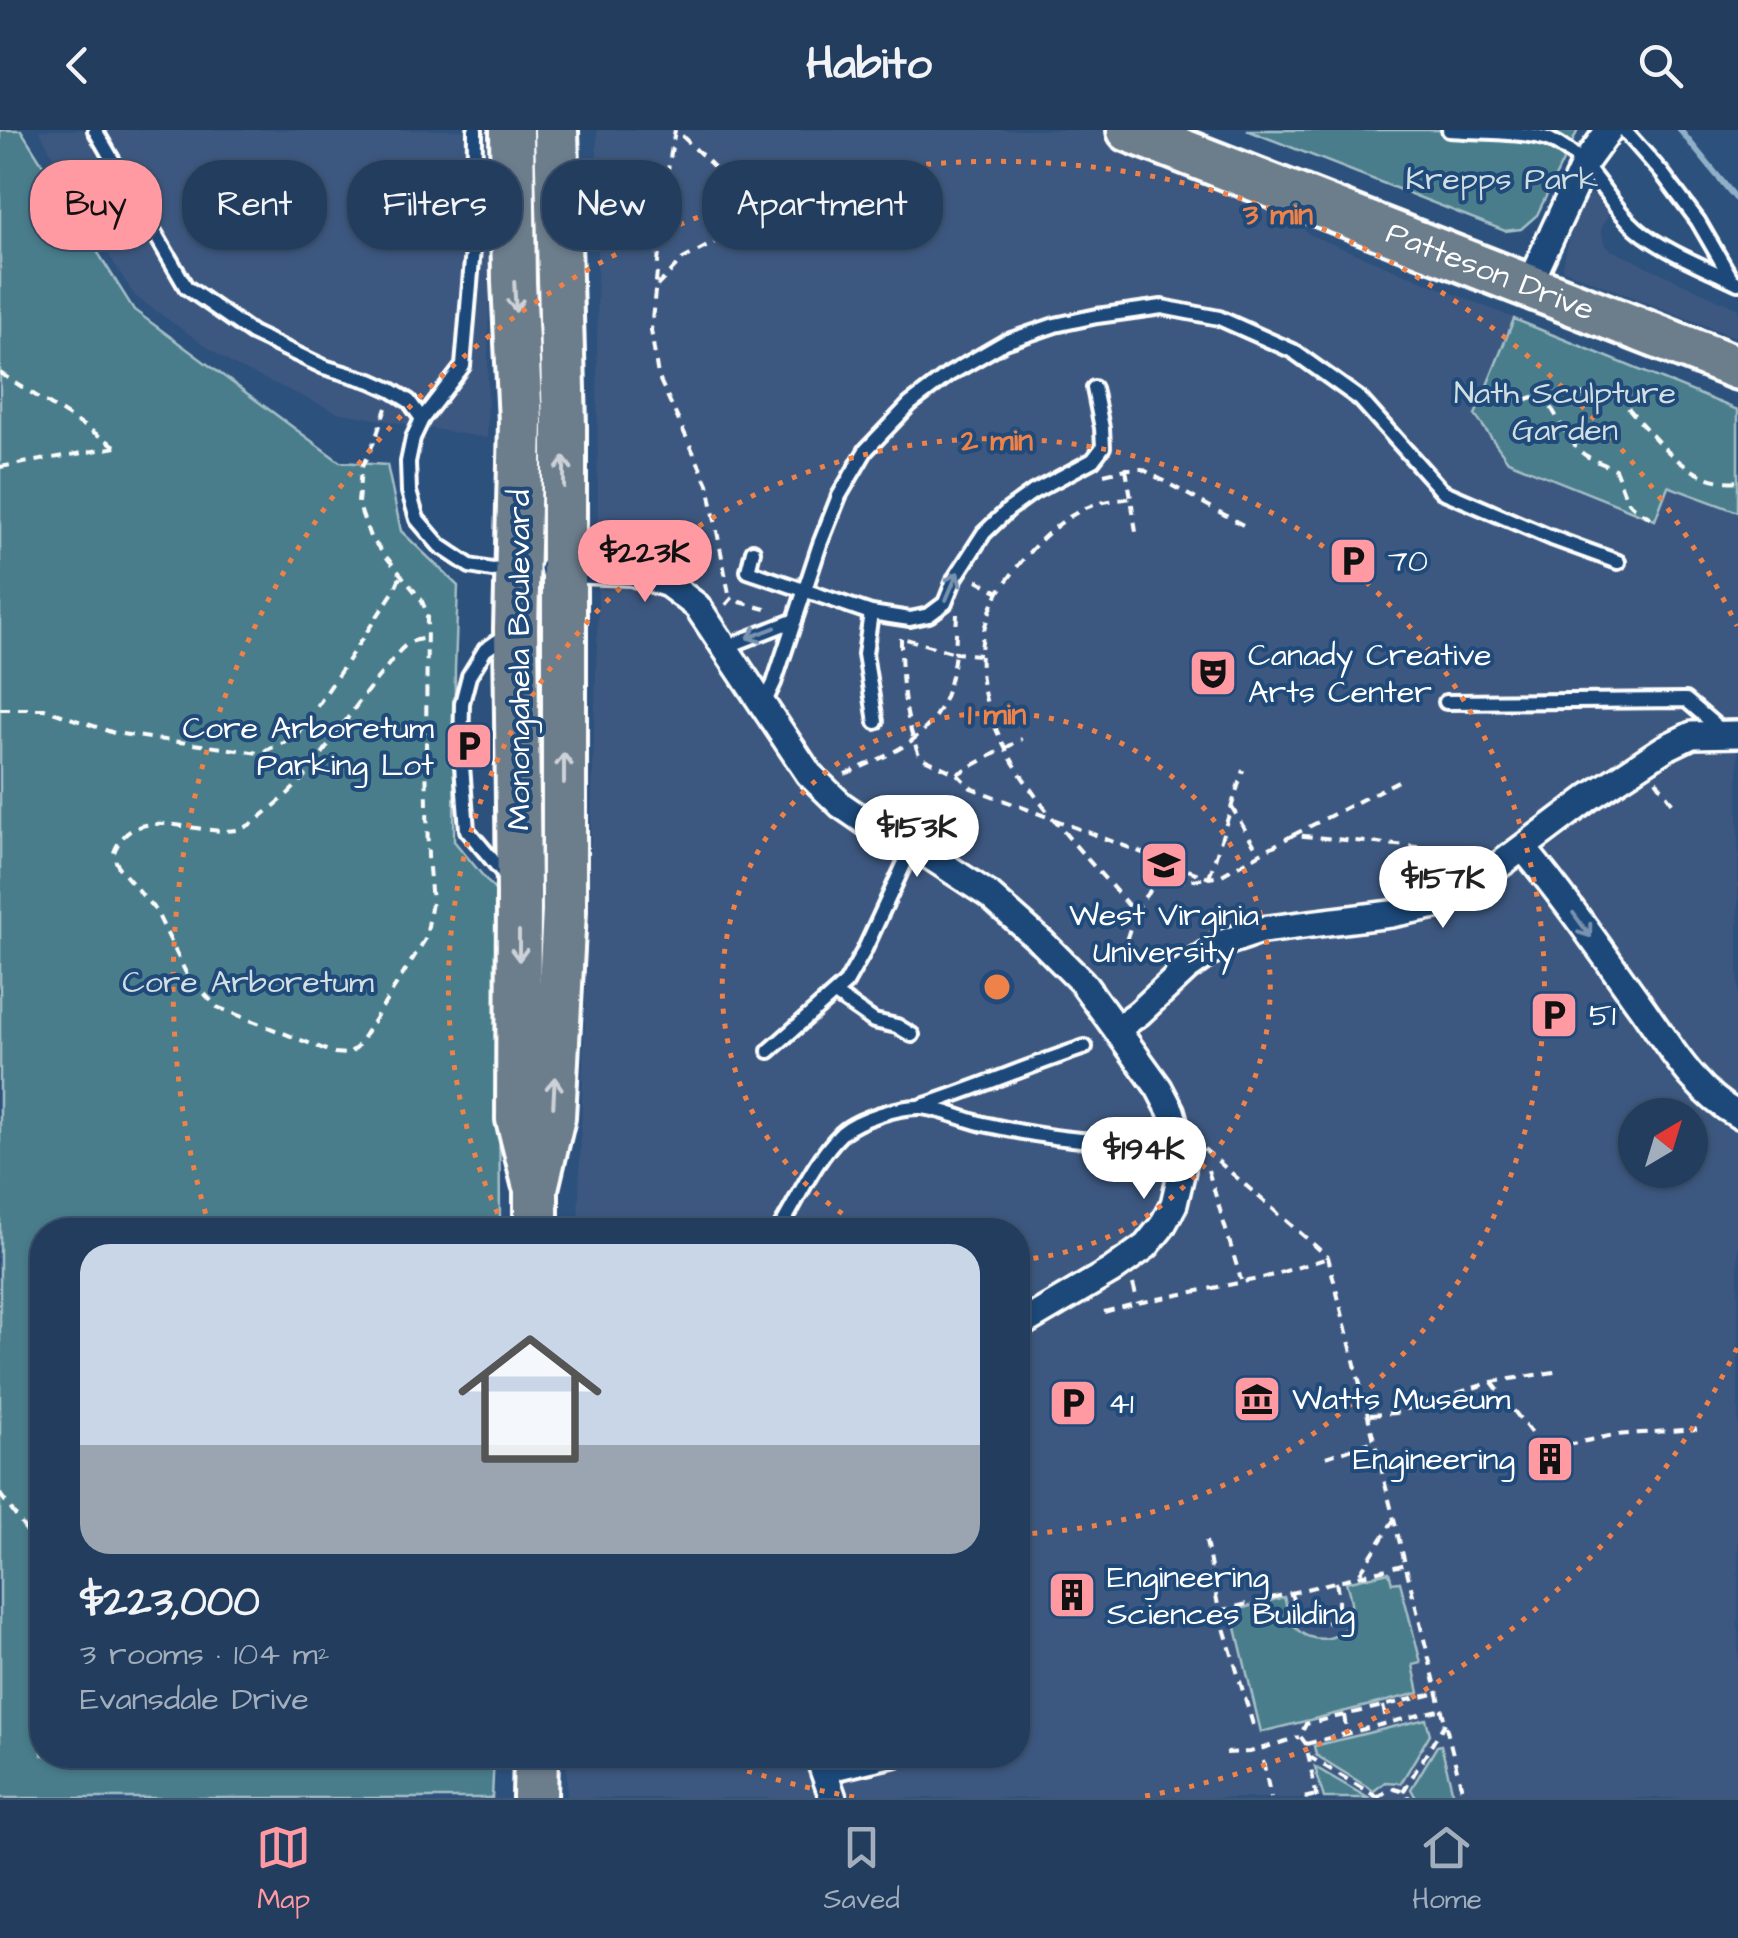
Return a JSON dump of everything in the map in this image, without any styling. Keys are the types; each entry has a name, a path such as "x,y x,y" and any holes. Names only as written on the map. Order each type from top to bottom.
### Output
{"main road":[{"name":"Monongahela Boulevard","path":"512,130 521,422 516,629 518,1119 536,1188"},
{"name":"Monongahela Boulevard","path":"536,1218 536,1188 553,1117 564,911 564,427 556,130"},
{"name":"Patteson Drive","path":"1129,130 1738,368"},
{"path":"535,1798 536,1768"}],"street":[{"path":"1528,288 1585,163 1609,130"},
{"path":"518,568 632,572 668,584 696,606 808,774 840,805 989,895 1043,942 1082,982 1159,1088 1171,1110 1182,1146 1182,1170 1174,1204 1162,1226 1146,1246 1112,1270 1030,1319"},
{"path":"1117,1029 1187,968 1223,943 1262,930 1436,905 1462,894 1590,797 1665,748 1692,736 1731,734"},
{"path":"1523,848 1684,1066 1712,1098 1738,1115"}],"lane":[{"path":"95,130 186,286 252,333 324,366 391,390 408,401 422,419"},
{"path":"475,130 474,237 463,366 412,438 409,492 417,519 440,546 470,566 492,570 518,568"},
{"path":"1450,130 1547,139 1585,163 1632,225 1646,237 1736,282"},
{"path":"1624,130 1698,221 1736,282"},
{"path":"763,706 839,496 866,450 910,404 1005,342 1096,316 1162,308 1219,318 1293,351 1360,398 1442,491 1618,562"},
{"path":"753,551 748,571 804,592 871,613 910,620 929,615 946,603 955,578 984,532 1033,492 1093,460 1103,448 1094,388"},
{"path":"871,613 864,654 876,722"},
{"path":"726,648 796,620"},
{"path":"1446,702 1686,700 1731,734"},
{"path":"769,1051 846,983 912,845"},
{"path":"835,994 874,1020 912,1035"},
{"path":"787,1218 843,1133 861,1121 920,1107 1085,1048"},
{"path":"920,1107 988,1125 1065,1138 1134,1142 1178,1134"},
{"path":"825,1776 859,1768"}],"path":[{"path":"676,130 707,160"},
{"path":"676,130 667,175 650,330 658,376 708,484 730,594 740,602 769,610"},
{"path":"656,287 684,259 702,249"},
{"path":"0,372 117,447 0,467"},
{"path":"391,390 361,469 358,503 370,536 421,599 427,613 428,638 426,754 432,902 426,938 357,1048 348,1054 334,1052 217,1006 187,975 156,911 119,868 113,855 132,828 157,824 232,831 246,828 284,800 408,642 428,638"},
{"path":"1525,400 1542,394 1598,392 1618,399 1680,464 1727,482 1738,481"},
{"path":"1542,394 1586,456 1616,469 1626,502 1655,520"},
{"path":"1126,469 1137,539"},
{"path":"1100,475 1142,470 1243,525"},
{"path":"1130,498 1098,503 1060,523 1032,547 999,592 986,624 980,656 983,692 1004,749 1051,817 1135,913"},
{"path":"0,708 44,709 114,733 260,753 296,738 401,576"},
{"path":"975,578 999,592"},
{"path":"726,605 734,597"},
{"path":"836,777 914,742 935,718 952,680 958,614"},
{"path":"980,656 901,638 901,682 920,757 957,774 972,788 1209,878"},
{"path":"957,774 1022,739"},
{"path":"1209,878 1243,770"},
{"path":"1650,772 1673,804"},
{"path":"1121,956 1135,913 1152,886 1220,876 1402,779"},
{"path":"1231,806 1260,855"},
{"path":"1293,836 1447,850 1470,870"},
{"path":"1242,1281 1200,1146 1328,1257 1464,1798"},
{"path":"1104,1312 1263,1278 1328,1257"},
{"path":"1132,1279 1138,1303"},
{"path":"1369,1416 1395,1413 1492,1382 1560,1371"},
{"path":"1492,1382 1544,1450 1614,1434 1697,1428"},
{"path":"1326,1457 1376,1441"},
{"path":"0,1494 30,1536"},
{"path":"1360,1574 1395,1518"},
{"path":"1206,1541 1218,1611 1254,1728"},
{"path":"1218,1611 1406,1564"},
{"path":"1290,1592 1306,1620 1319,1625 1332,1621 1337,1611 1336,1580"},
{"path":"1226,1753 1250,1752 1300,1736 1306,1724 1438,1692"},
{"path":"1384,1706 1387,1723"},
{"path":"1306,1744 1442,1709"},
{"path":"1344,1715 1348,1734"},
{"path":"1404,1792 1445,1723"},
{"path":"1300,1736 1306,1744 1316,1796 1305,1798"},
{"path":"1308,1756 1377,1798 1391,1788 1404,1792 1408,1798"},
{"path":"1263,1761 1271,1798"}],"shaded area":[{"path":"39,130 491,130 491,160 347,160 347,250 489,250 487,438 337,412 232,364 135,296 106,250 162,250 162,160 56,160"},
{"name":"West Virginia University","path":"597,130 1196,130 1310,235 1738,410 1738,1798 567,1798 567,1768 1030,1768 1030,1218 578,1218 598,615 597,250 682,250 682,160 597,160"},
{"path":"1592,194 1612,204 1601,230 1604,243 1611,250 1738,309 1738,338 1562,269 1578,205"}],"green space":[{"name":"Core Arboretum","path":"0,130 21,130 40,160 30,160 30,250 96,250 134,310 340,462 387,465 401,531 458,586 454,841 498,894 500,1218 30,1218 30,1768 493,1768 492,1798 0,1798"},
{"name":"Krepps Park","path":"1247,130 1578,130 1537,215 1521,229 1505,231"},
{"name":"Nath Sculpture Garden","path":"1514,319 1738,410 1738,512 1668,486 1655,520 1508,461 1475,415"},
{"path":"1389,1572 1392,1583 1400,1582 1421,1663 1413,1665 1419,1693 1261,1732 1232,1611 1284,1597 1295,1627 1308,1636 1324,1639 1339,1634 1349,1622 1351,1602 1346,1582"},
{"path":"1426,1719 1430,1734 1401,1783 1385,1782 1374,1791 1316,1755 1314,1746"},
{"path":"1441,1745 1454,1798 1416,1798 1411,1789"},
{"path":"1315,1767 1368,1798 1324,1798"}],"waterway":[{"path":"1680,130 1738,201"}],"place":[{"name":"70","path":"1353,561"},
{"name":"Canady Creative Arts Center","path":"1213,673"},
{"name":"Core Arboretum Parking Lot","path":"469,746"},
{"name":"West Virginia University","path":"1164,865"},
{"name":"51","path":"1554,1015"},
{"name":"Watts Museum","path":"1257,1399"},
{"name":"41","path":"1073,1403"},
{"name":"Engineering","path":"1550,1459"},
{"name":"Engineering Sciences Building","path":"1072,1595"}]}
